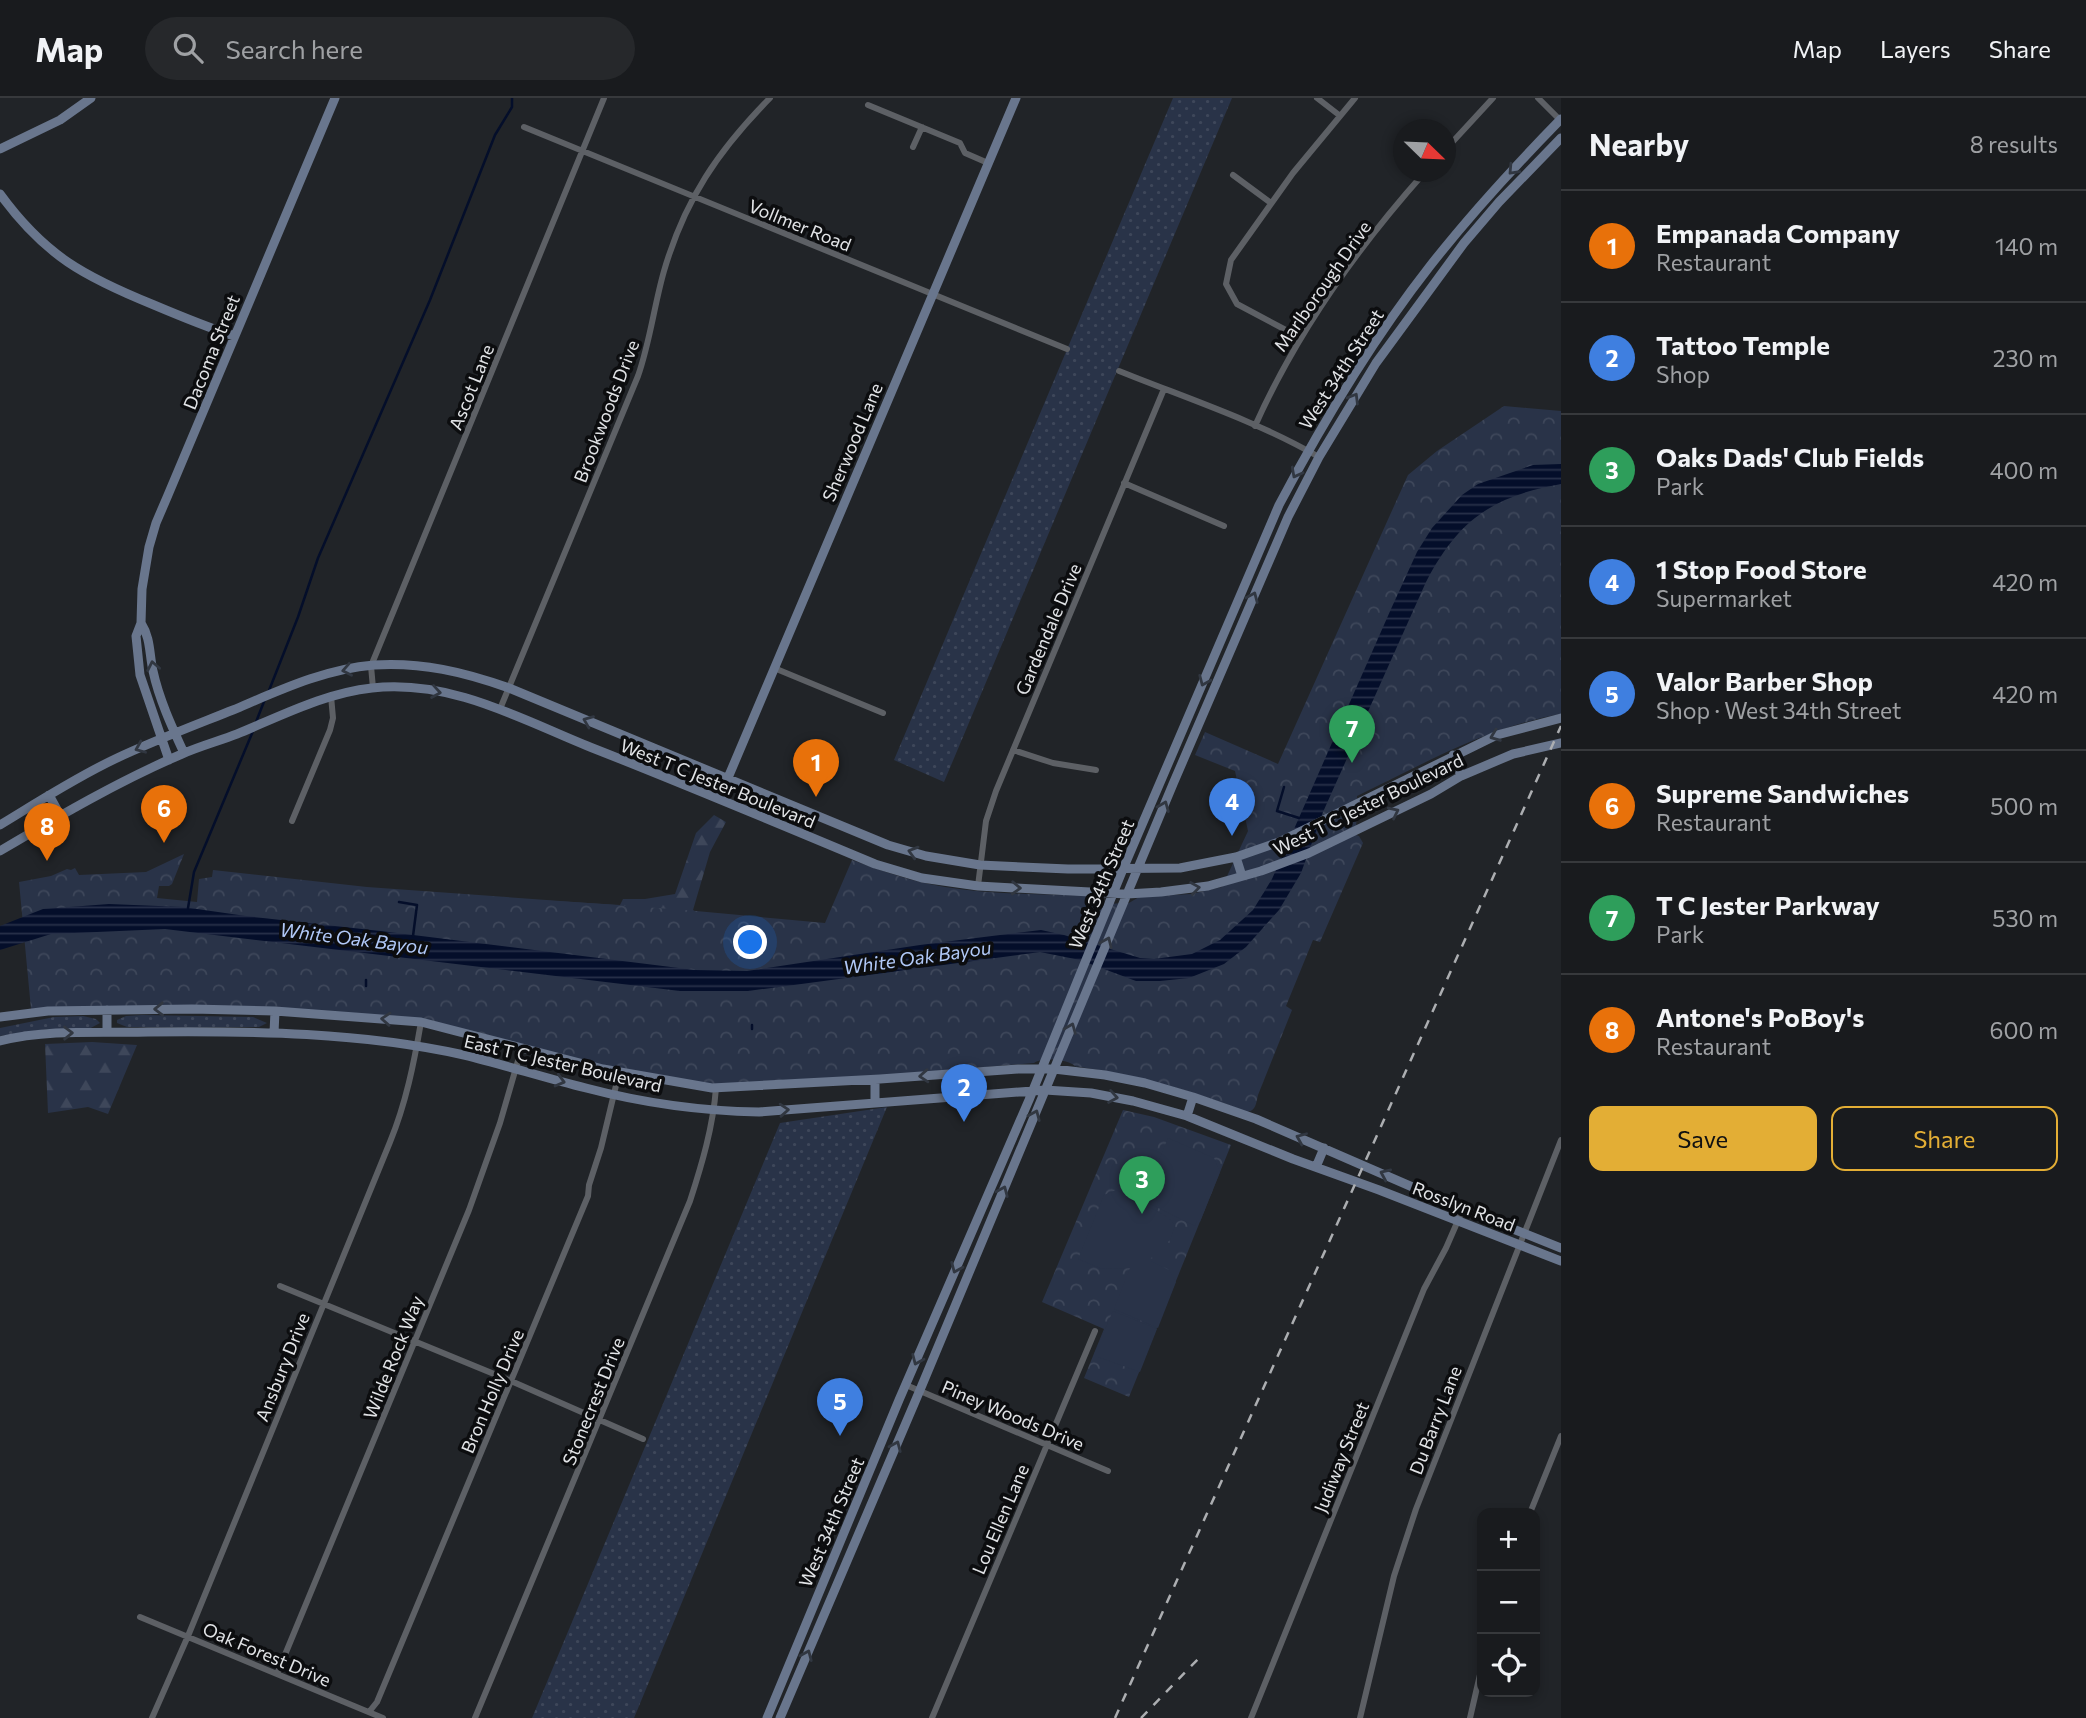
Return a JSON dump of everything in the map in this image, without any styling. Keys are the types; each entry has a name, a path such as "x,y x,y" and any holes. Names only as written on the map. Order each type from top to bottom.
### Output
{"main road":[{"path":"0,149 60,120 91,98"},
{"name":"Dacoma Street","path":"169,760 140,675 136,636 141,623 145,569 156,523 335,98"},
{"name":"Sherwood Lane","path":"719,799 1016,98"},
{"name":"West 34th Street","path":"767,1718 865,1481 1032,1093 1123,869 1279,505 1308,450 1366,356 1430,266 1490,194 1561,120"},
{"name":"West 34th Street","path":"780,1718 992,1219 1087,986 1288,517 1319,457 1376,363 1442,272 1499,202 1561,138"},
{"path":"0,194 37,238 89,277 234,336"},
{"path":"1490,194 1499,202"},
{"path":"1430,266 1442,272"},
{"path":"1366,356 1376,363"},
{"name":"Dacoma Street","path":"141,623 148,634 153,671 184,753"},
{"name":"West T C Jester Boulevard","path":"0,825 115,759 319,676 371,666 404,664 438,667 472,675 888,845 926,856 980,865 1180,868 1236,857 1279,842 1497,735 1561,718"},
{"name":"West T C Jester Boulevard","path":"0,851 60,815 184,753 331,696 373,688 404,688 464,696 875,864 922,878 978,886 1127,894 1209,886 1261,871 1309,853 1431,794 1461,776 1513,754 1561,743"},
{"path":"1453,755 1461,776"},
{"path":"49,796 60,815"},
{"path":"1236,857 1242,876"},
{"name":"East T C Jester Boulevard","path":"0,1017 48,1011 192,1009 275,1011 421,1022 619,1073 716,1088 1054,1069"},
{"path":"107,1010 107,1032"},
{"path":"274,1033 275,1011"},
{"name":"East T C Jester Boulevard","path":"0,1041 37,1034 107,1032 274,1033 358,1039 464,1055 614,1095 714,1111 759,1112 1045,1090 1091,1093 1187,1116 1356,1182"},
{"path":"1054,1069 1131,1080 1194,1097 1256,1119 1324,1148 1316,1167"},
{"path":"874,1080 875,1102"},
{"path":"1187,1116 1194,1097"},
{"name":"Rosslyn Road","path":"1324,1148 1463,1209 1561,1248"},
{"name":"Rosslyn Road","path":"1356,1182 1561,1261"},
{"path":"980,1213 992,1219"},
{"path":"865,1481 878,1487"},
{"path":"827,1574 839,1579"}],"street":[{"name":"Ascot Lane","path":"373,688 371,666 604,98"},
{"name":"Brookwoods Drive","path":"500,709 638,376 647,350 663,273 693,196 712,165 740,129 770,98"},
{"path":"1317,98 1339,116"},
{"path":"1301,338 1237,304 1226,284 1231,260 1270,203 1355,98"},
{"path":"1456,138 1493,98"},
{"path":"1538,98 1561,120"},
{"path":"868,105 960,143 965,153 988,163"},
{"name":"Vollmer Road","path":"524,127 1067,349"},
{"path":"913,147 922,127"},
{"path":"1233,175 1270,203"},
{"name":"Marlborough Drive","path":"1255,426 1279,373 1301,338 1378,228 1417,182"},
{"path":"1119,371 1255,426 1319,457"},
{"name":"Gardendale Drive","path":"978,886 986,821 996,791 1164,390"},
{"path":"1124,484 1224,526"},
{"path":"774,668 883,713"},
{"path":"292,821 330,730 333,718 331,696"},
{"path":"1013,750 1053,763 1096,770"},
{"name":"Ansbury Drive","path":"152,1718 403,1110 421,1022"},
{"name":"Wilde Rock Way","path":"277,1674 469,1210 522,1047"},
{"name":"Bron Holly Drive","path":"369,1712 377,1702 588,1196 619,1073"},
{"name":"Stonecrest Drive","path":"475,1718 690,1201 703,1161 716,1088"},
{"name":"Du Barry Lane","path":"1360,1718 1394,1576 1416,1509 1561,1140"},
{"name":"Judiway Street","path":"1251,1718 1424,1289 1463,1209"},
{"path":"280,1286 511,1381 643,1440"},
{"name":"Lou Ellen Lane","path":"932,1718 1095,1331"},
{"name":"Piney Woods Drive","path":"906,1385 1108,1471"},
{"path":"1532,1508 1561,1436"},
{"name":"Oak Forest Drive","path":"140,1617 383,1718"},
{"path":"1470,1718 1477,1688"}],"green space":[{"path":"1173,98 1232,98 944,782 894,760"},
{"path":"1504,406 1561,411 1561,714 1482,737 1357,796 1356,835 1363,843 1320,942 1313,940 1286,1006 1292,1010 1255,1106 1250,1111 1165,1085 1075,1067 1057,1060 777,1084 710,1084 647,1075 459,1028 405,1019 53,1007 31,1009 19,882 75,868 79,875 146,872 184,854 172,884 159,886 157,898 197,902 199,879 212,877 213,870 367,887 825,923 852,860 909,879 945,887 1002,893 1096,896 1101,898 1103,904 1129,903 1139,897 1191,894 1222,887 1248,831 1235,771 1195,755 1205,732 1278,764 1408,475 1437,451"},
{"path":"714,815 726,822 710,852 693,910 697,913 539,900 620,905 623,899 645,899 675,894 696,833"},
{"path":"83,1016 96,1019 100,1023 87,1030 48,1029 0,1036 0,1028 54,1017"},
{"path":"126,1016 253,1017 267,1023 259,1027 127,1027 117,1023 117,1020"},
{"path":"92,1042 137,1045 108,1114 88,1107 48,1113 45,1044"},
{"path":"887,1107 634,1718 532,1718 780,1123"},
{"path":"1123,1110 1154,1117 1231,1145 1129,1397 1084,1378 1104,1329 1042,1302"},
{"path":"1168,1138 1214,1158 1220,1172 1200,1222 1197,1220 1195,1226 1146,1202 1145,1194"},
{"path":"1116,1190 1161,1213 1175,1226 1170,1240 1149,1260 1169,1270 1176,1282 1158,1328 1114,1309 1130,1268 1102,1269 1078,1259 1104,1195"},
{"path":"1113,1311 1157,1329 1140,1372 1094,1354"}],"water":[{"name":"White Oak Bayou","path":"1561,464 1561,484 1537,489 1497,504 1480,514 1451,542 1426,582 1323,812 1301,873 1279,910 1246,947 1224,964 1189,978 1136,981 1080,960 1040,952 748,991 680,991 165,929 51,934 0,950 0,926 43,909 109,904 183,907 695,970 747,971 1041,930 1140,958 1192,954 1220,940 1253,910 1272,879 1391,609 1417,552 1432,528 1462,495 1478,484 1533,465"}],"waterway":[{"path":"268,693 318,558 430,300 495,135 512,107 512,98"},
{"path":"256,722 265,699"},
{"path":"188,908 194,872 253,731"},
{"path":"1284,787 1277,811 1299,818"},
{"name":"White Oak Bayou","path":"399,902 417,905 413,936"},
{"path":"366,980 366,986"}],"railway":[{"path":"1115,1718 1561,726"},
{"path":"1141,1718 1199,1658"}],"place":[{"name":"T C Jester Parkway","path":"1352,763"},
{"name":"Empanada Company","path":"816,797"},
{"name":"1 Stop Food Store","path":"1232,836"},
{"name":"Supreme Sandwiches","path":"164,843"},
{"name":"Antone's PoBoy's","path":"47,861"},
{"name":"Tattoo Temple","path":"964,1122"},
{"name":"Oaks Dads' Club Fields","path":"1142,1214"},
{"name":"Valor Barber Shop","path":"840,1436"}]}
